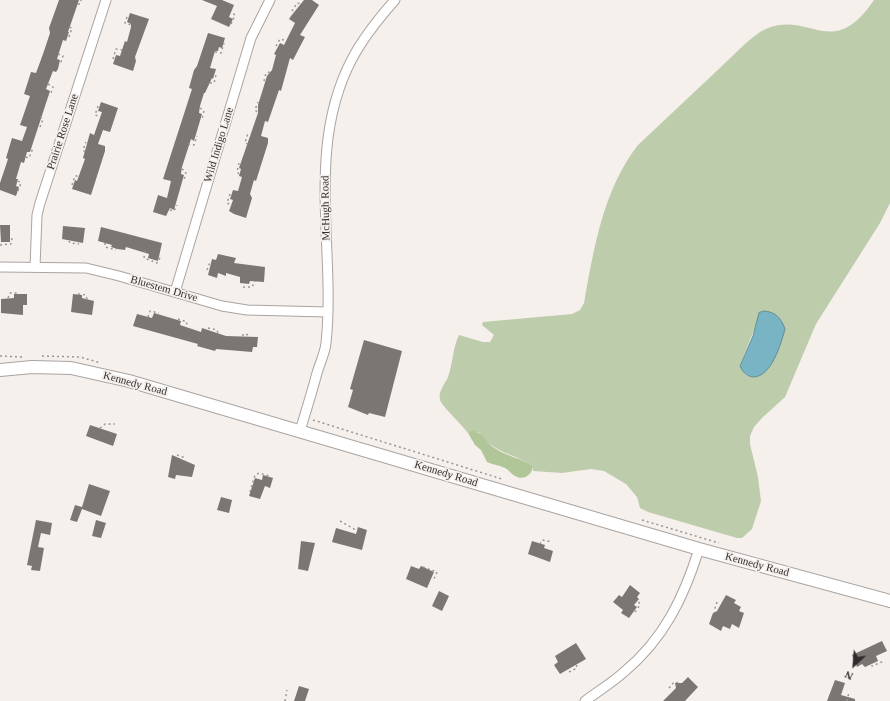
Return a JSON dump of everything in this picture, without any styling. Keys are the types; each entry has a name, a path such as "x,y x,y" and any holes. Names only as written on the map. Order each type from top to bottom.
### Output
{"main road":[{"name":"Kennedy Road","path":"0,370 32,367 71,368 129,381 699,549 890,601"}],"street":[{"name":"Prairie Rose Lane","path":"35,267 37,215 40,203 106,0"},
{"name":"Wild Indigo Lane","path":"175,292 252,38 270,0"},
{"name":"McHugh Road","path":"300,431 326,346 328,312 324,184 327,140 337,94 352,59 374,24 395,0"},
{"name":"Bluestem Drive","path":"0,267 98,270 222,306 247,310 328,312"},
{"path":"585,701 634,664 662,632 682,596 699,549"}],"path":[{"path":"78,4 80,4 81,0"},
{"path":"292,11 297,3 302,4"},
{"path":"231,12 234,15 231,24"},
{"path":"127,17 125,23 131,25"},
{"path":"69,37 72,28 70,27"},
{"path":"276,46 280,39 287,41"},
{"path":"215,52 221,53 224,43"},
{"path":"113,59 116,49 122,50"},
{"path":"58,54 63,56 60,65"},
{"path":"264,81 266,73 270,72"},
{"path":"210,83 214,83 216,74"},
{"path":"48,84 53,87 50,96"},
{"path":"257,112 255,110 258,102"},
{"path":"98,106 95,115 101,117"},
{"path":"200,108 204,111 202,119"},
{"path":"40,117 43,119 40,127"},
{"path":"248,133 245,143 248,144"},
{"path":"188,144 194,145 197,136"},
{"path":"85,152 83,150 86,142"},
{"path":"26,157 29,158 33,148"},
{"path":"239,163 237,172 239,174"},
{"path":"182,169 186,172 184,180"},
{"path":"72,184 75,176 79,176"},
{"path":"18,181 21,184 18,191"},
{"path":"230,194 227,203 231,205"},
{"path":"170,210 174,210 176,205"},
{"path":"0,245 11,244 12,238"},
{"path":"69,241 70,243 79,244"},
{"path":"105,243 105,247 116,250"},
{"path":"145,252 144,258 157,263 161,256"},
{"path":"207,270 211,262"},
{"path":"243,287 250,288 255,282"},
{"path":"8,298 10,293 18,293"},
{"path":"78,294 86,295 87,299"},
{"path":"148,317 150,311 159,313"},
{"path":"178,319 187,322 186,327"},
{"path":"208,328 217,330 218,333"},
{"path":"242,336 243,334 250,335"},
{"path":"318,420 503,479"},
{"path":"100,428 108,423 115,424"},
{"path":"177,456 183,457 183,461"},
{"path":"250,492 255,475 259,473 268,476"},
{"path":"638,519 720,543"},
{"path":"340,521 354,529 353,533"},
{"path":"540,544 542,540 552,542"},
{"path":"423,567 437,572 433,581"},
{"path":"635,612 640,605 638,600"},
{"path":"717,602 715,608 718,611"},
{"path":"872,665 884,661"},
{"path":"570,672 577,668 576,663"},
{"path":"669,688 674,682 679,683"},
{"path":"285,701 287,690"},
{"path":"847,701 849,692"}],"green space":[{"path":"874,0 890,0 890,203 880,223 816,324 785,397 754,427 750,436 750,444 758,477 761,501 752,529 742,538 737,538 648,512 640,508 637,497 626,484 604,471 591,469 562,473 533,471 533,466 498,449 478,432 468,433 440,400 441,391 448,377 455,345 459,335 483,342 490,342 494,335 482,325 483,322 572,314 580,310 584,303 596,241 608,200 626,162 638,145 743,46 766,29 782,25 796,25 821,31 833,31 846,28 859,18","holes":["764,311 776,315 785,329 772,363 750,377 746,375 740,365 756,325"]},
{"path":"471,431 480,434 498,450 533,466 531,472 527,476 521,478 505,468 487,462 481,450 475,445 468,433"}],"water":[{"path":"764,311 778,316 785,329 775,358 770,366 760,376 748,376 740,366 753,336 759,313"}],"building":[{"path":"59,0 79,0 66,41 63,40 57,59 60,60 58,69 56,72 53,71 46,89 50,91 30,152 27,152 24,163 21,162 16,179 18,179 16,186 19,187 16,196 0,190 0,183 8,159 6,158 12,138 22,141 27,127 20,125 30,96 24,94 31,72 36,73 50,33 49,28"},
{"path":"202,0 222,0 234,5 229,17 233,19 229,27 211,19 217,6"},
{"path":"304,0 312,0 319,5 300,35 305,37 293,60 290,58 281,91 279,90 268,122 265,121 261,136 268,138 268,143 256,181 254,180 250,194 252,198 246,218 229,211 233,200 230,199 233,190 238,191 242,177 239,176 241,169 239,168 258,113 258,105 267,76 272,70 276,55 274,54 280,43 284,45 295,23 289,19"},
{"path":"130,13 149,19 135,57 136,61 133,71 113,64 116,55 120,56 125,41 127,42 131,27 131,24 127,22"},
{"path":"208,33 225,38 222,48 219,47 218,51 215,51 210,68 216,69 213,79 212,78 204,93 200,106 199,113 202,114 194,141 191,139 182,167 181,174 184,175 174,210 170,208 166,216 153,212 158,195 167,198 171,181 163,179 192,89 189,88 194,70 197,66"},
{"path":"101,102 118,108 110,132 103,130 98,144 105,146 105,151 91,195 72,189 75,180 77,181 85,159 83,158 90,133 94,135 102,112 98,111"},
{"path":"0,225 10,225 10,242 1,242"},
{"path":"63,226 85,228 83,243 62,239"},
{"path":"101,227 162,243 158,261 148,258 149,254 126,247 125,250 117,249 111,247 112,245 98,241"},
{"path":"218,254 236,258 234,263 265,267 264,282 250,281 249,284 240,283 240,277 226,273 226,276 218,273 217,278 208,275 212,259 216,260"},
{"path":"14,294 27,294 27,305 23,305 23,315 1,313 1,299 14,298"},
{"path":"73,294 82,295 82,298 94,301 92,315 71,312"},
{"path":"154,313 181,321 180,325 201,332 202,328 226,336 258,337 257,347 253,347 252,352 216,349 215,351 197,346 198,344 133,326 137,314 152,318"},
{"path":"364,340 402,351 385,417 369,413 368,415 348,407 353,390 350,389"},
{"path":"90,425 117,434 113,446 86,436"},
{"path":"172,455 195,465 192,477 176,475 175,479 168,477"},
{"path":"263,475 273,478 270,488 265,486 260,499 249,496 255,478 262,480"},
{"path":"89,484 110,491 101,516 82,509 77,522 70,520 75,505 82,507"},
{"path":"221,497 232,500 229,513 217,510"},
{"path":"36,520 52,523 50,535 41,533 38,547 44,548 40,571 31,570 32,566 27,565"},
{"path":"96,520 106,523 101,538 92,536"},
{"path":"358,527 367,530 362,550 332,542 336,528 356,534"},
{"path":"301,541 315,543 308,571 298,569"},
{"path":"532,541 545,545 544,548 553,551 550,562 528,554"},
{"path":"411,566 419,569 421,566 434,572 427,588 406,579"},
{"path":"630,585 640,593 637,597 639,599 634,605 637,607 629,618 621,613 623,610 613,602 619,595 622,597"},
{"path":"439,591 449,596 442,611 432,606"},
{"path":"726,595 736,600 734,603 741,607 739,611 744,613 739,628 732,624 730,629 723,626 721,631 709,624 713,613 717,611"},
{"path":"882,641 887,651 876,656 878,661 865,667 862,664 857,667 852,655"},
{"path":"576,643 586,659 560,674 554,665 558,662 555,656"},
{"path":"688,677 698,687 685,701 663,701 676,688 675,683 682,683"},
{"path":"835,680 845,683 841,695 855,699 855,701 827,701"},
{"path":"299,686 309,689 305,701 294,701"}]}
